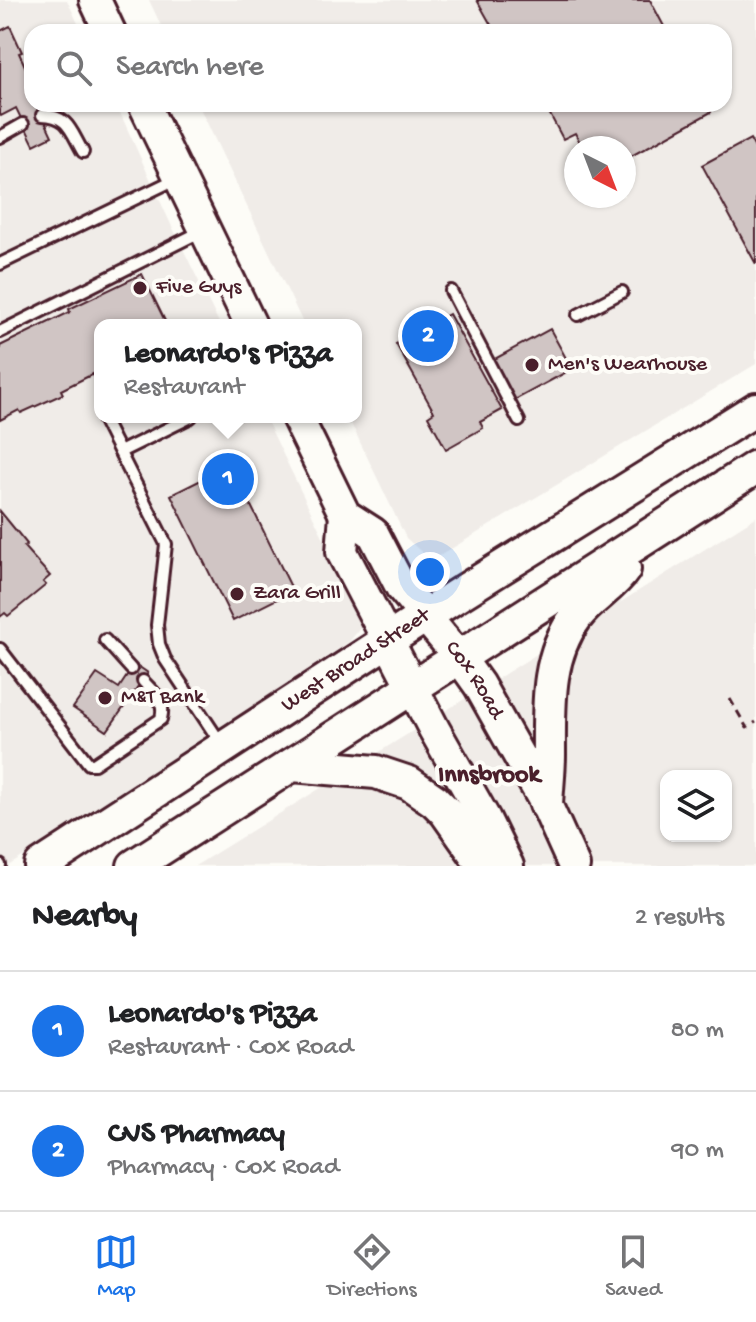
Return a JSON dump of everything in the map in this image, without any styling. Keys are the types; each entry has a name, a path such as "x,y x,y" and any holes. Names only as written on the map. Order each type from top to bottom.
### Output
{"main road":[{"path":"95,0 106,24"},
{"path":"148,112 248,319"},
{"name":"West Broad Street","path":"41,866 425,616 756,409"},
{"name":"Cox Road","path":"300,423 345,515 342,552 508,866"},
{"path":"134,866 756,467"},
{"name":"Cox Road","path":"345,515 373,533 401,587 479,685 546,804 574,866"},
{"path":"546,804 548,719 555,660 576,616 621,573 645,539"},
{"path":"292,765 376,772 409,783 446,812 484,866"}],"lane":[{"path":"42,115 65,121 83,152"},
{"path":"0,137 23,124"},
{"path":"0,264 178,178"},
{"path":"0,332 203,230"},
{"path":"451,291 519,421"},
{"path":"578,315 622,292"},
{"path":"105,423 166,544 157,625 159,644 165,659 223,747"},
{"path":"120,452 179,423"},
{"path":"105,640 131,669"},
{"path":"0,649 89,764 94,764 161,719 161,700 143,681"}],"path":[{"path":"730,699 747,728 756,722"}],"shaded area":[{"path":"0,0 67,0 78,24 24,24 24,112 120,112 217,319 94,319 94,423 268,423 360,613 361,627 350,641 94,812 8,866 0,866"},
{"path":"149,0 756,0 756,364 441,555 429,559 406,538 351,423 362,423 362,319 301,319 202,112 732,112 732,24 160,24"},
{"path":"756,517 756,866 195,866 616,605"}],"building":[{"path":"477,0 650,0 663,24 490,24"},
{"path":"10,26 22,52 19,53 24,64 24,112 41,112 52,136 34,145 16,108 0,114 0,31"},
{"path":"549,112 711,112 636,153 636,136 577,136 575,133 564,138"},
{"path":"750,139 756,150 756,264 702,165"},
{"path":"142,274 164,319 94,319 94,377 93,374 61,390 63,394 0,420 0,346 70,312 69,309"},
{"path":"449,314 502,410 480,422 483,428 446,449 428,416 434,412 396,344"},
{"name":"Men's Wearhouse","path":"550,329 572,369 513,401 491,361"},
{"path":"231,465 293,591 233,621 171,495"},
{"path":"0,511 27,544 24,547 50,576 43,582 46,585 8,616 5,613 0,617"},
{"name":"M&T Bank","path":"135,664 148,673 107,731 73,708 97,674 119,688"}],"place":[{"name":"Five Guys","path":"140,288"},
{"name":"CVS Pharmacy","path":"428,336"},
{"name":"Men's Wearhouse","path":"532,365"},
{"name":"Leonardo's Pizza","path":"228,479"},
{"name":"Zara Grill","path":"237,594"},
{"name":"M&T Bank","path":"105,698"}],"district":[{"name":"Innsbrook","path":"489,776"}]}
